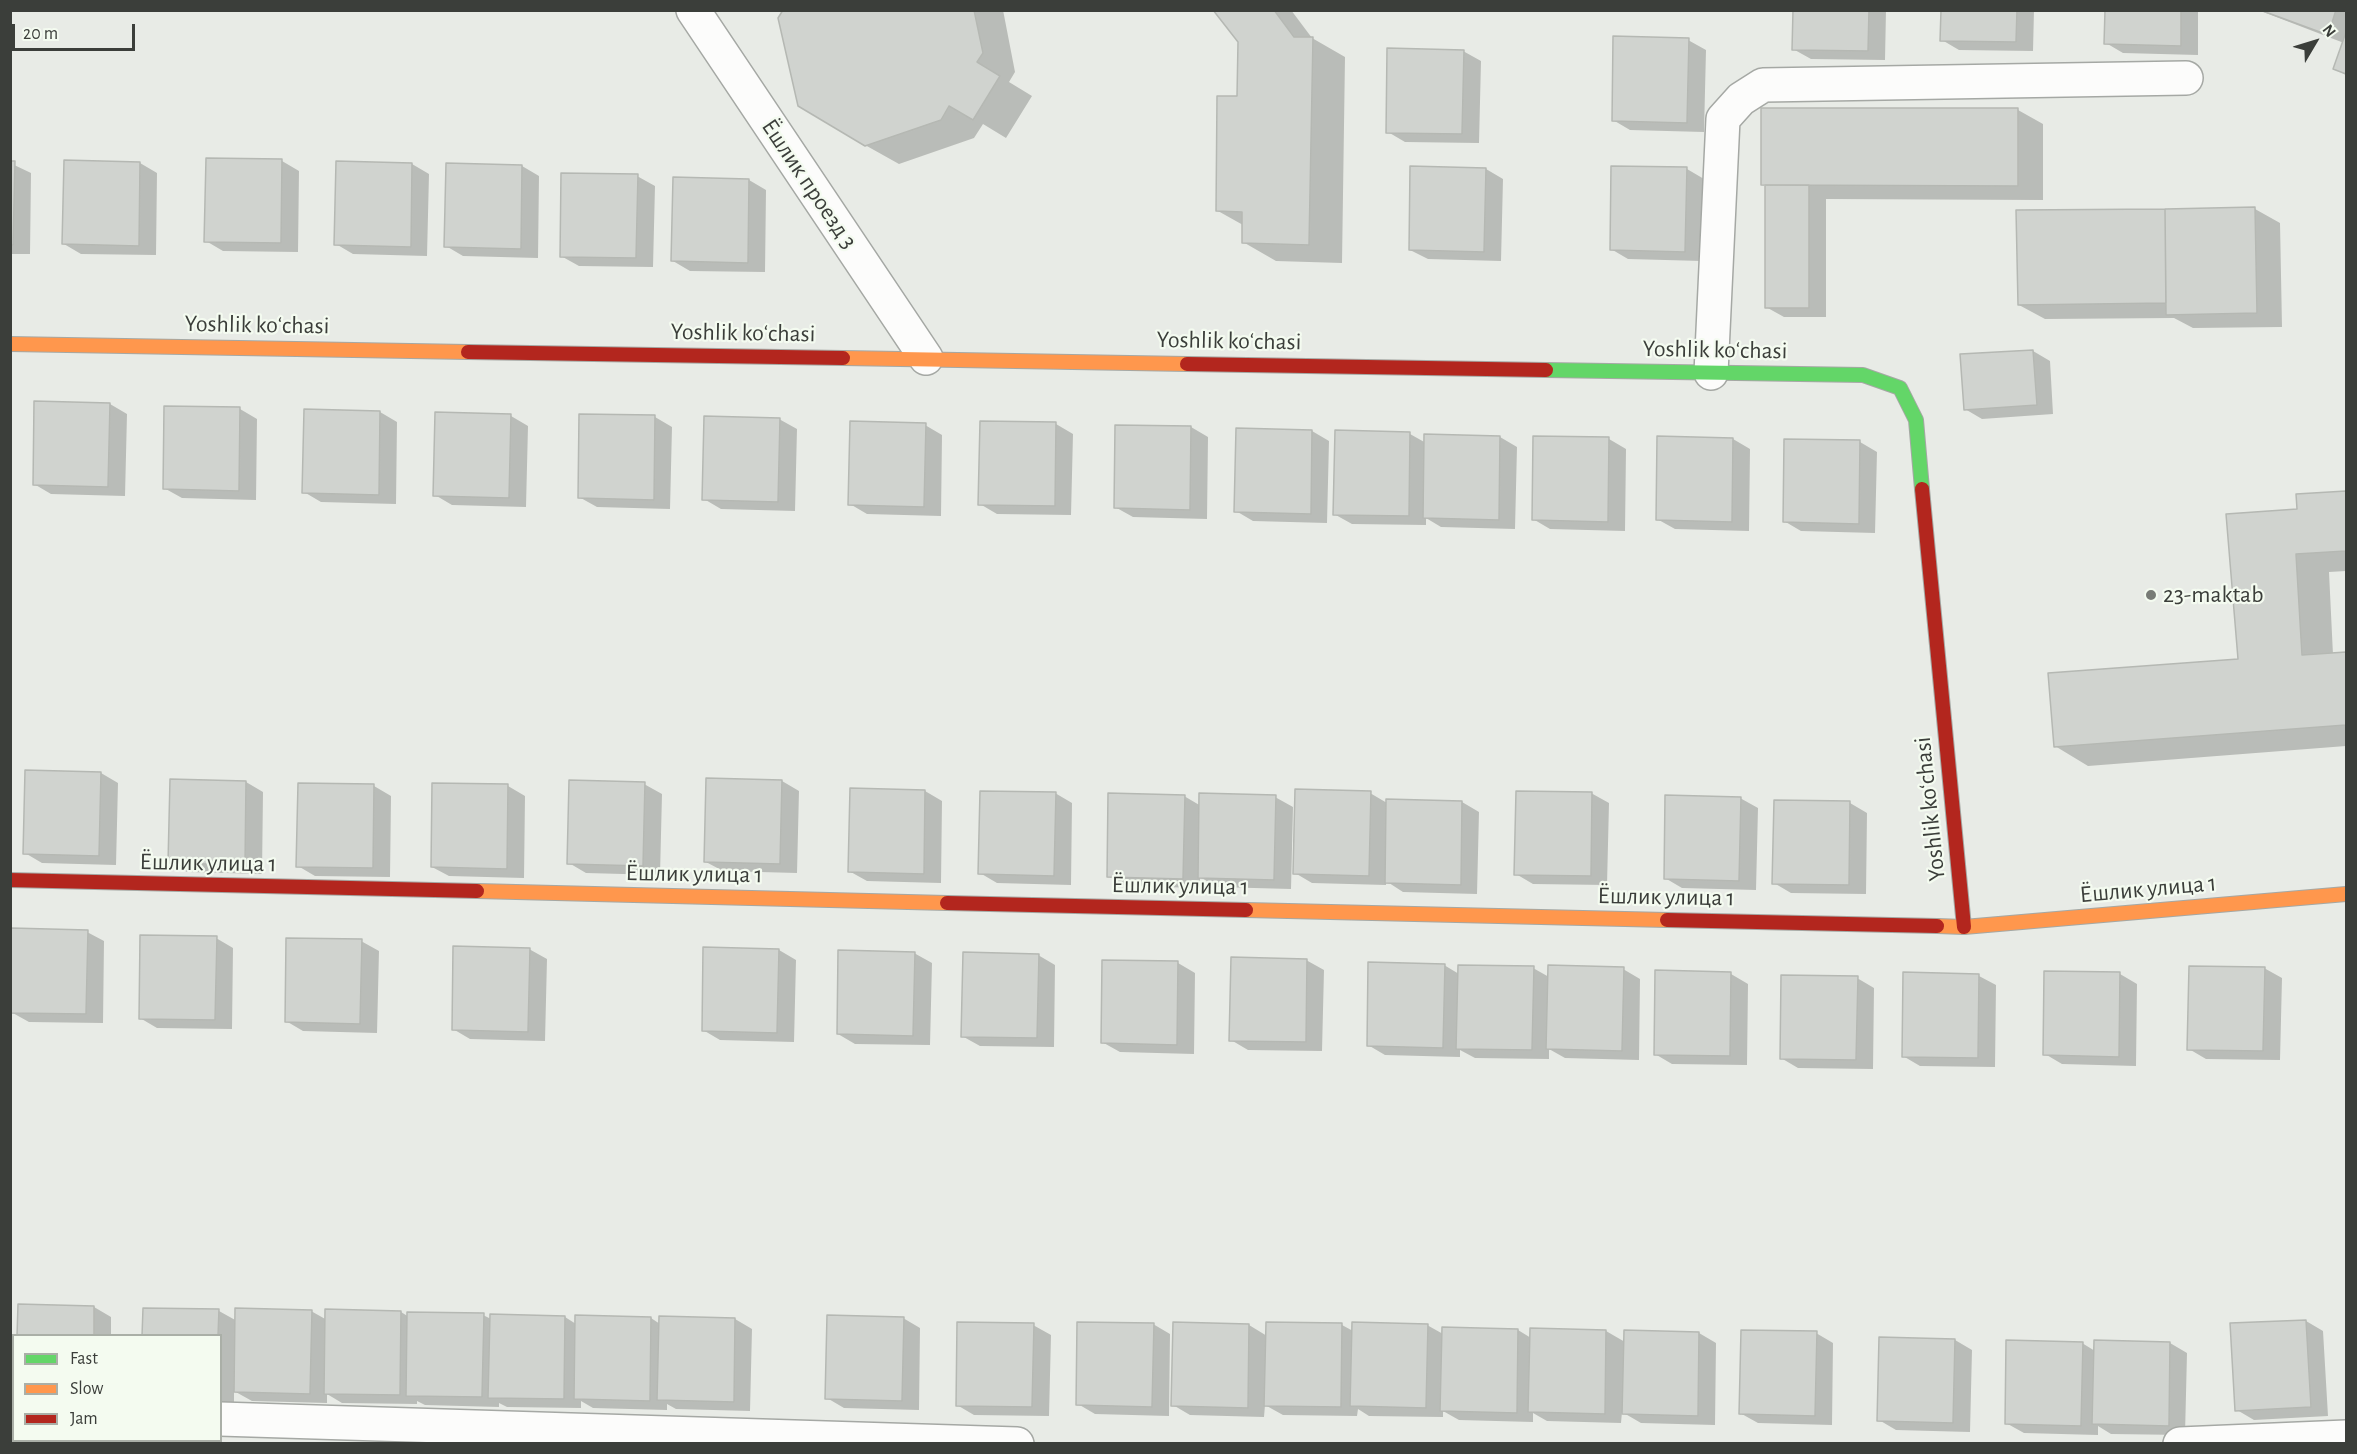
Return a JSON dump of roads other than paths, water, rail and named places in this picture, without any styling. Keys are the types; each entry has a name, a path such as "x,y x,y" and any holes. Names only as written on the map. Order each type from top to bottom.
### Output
{"street":[{"name":"Ёшлик проезд 3","path":"693,10 926,358"},
{"path":"1711,372 1723,119 1741,99 1763,85 2186,78"},
{"name":"Yoshlik koʻchasi","path":"10,344 1863,375 1900,388 1916,420 1964,927"},
{"name":"Ёшлик улица 1","path":"10,880 1964,927 2346,894"},
{"path":"222,1419 530,1436 1017,1443"},
{"path":"2180,1443 2346,1437"}],"place":[{"name":"23-maktab","path":"2151,595"}]}
